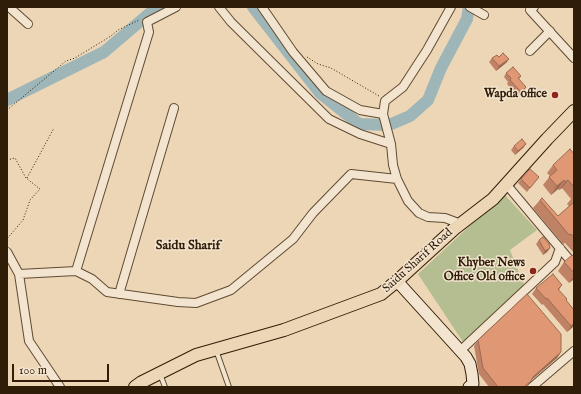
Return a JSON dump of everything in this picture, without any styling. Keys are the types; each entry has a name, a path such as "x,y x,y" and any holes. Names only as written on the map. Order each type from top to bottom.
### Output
{"main road":[{"name":"Saidu Sharif Road","path":"136,387 142,382 196,355 284,330 381,294 461,224 493,199 574,111"}],"street":[{"path":"9,7 28,24"},
{"path":"76,271 150,32 147,22 176,7"},
{"path":"219,7 236,28 329,119 360,134 391,144"},
{"path":"451,7 427,50 403,87 385,101 383,115 391,144 393,166 397,179 408,201 419,213 428,217 445,218 461,224"},
{"path":"470,7 484,15"},
{"path":"534,7 530,10 574,58"},
{"path":"264,8 294,52 326,91 360,110 383,115"},
{"path":"530,51 550,31"},
{"path":"119,294 174,108"},
{"path":"19,274 76,271 92,278 107,292 178,302 196,303 231,290 293,239 313,214 350,174 397,179"},
{"path":"506,184 574,265"},
{"path":"461,350 555,262 560,248"},
{"path":"7,252 19,274 29,341 60,387"},
{"path":"397,281 461,350 470,364 474,386"},
{"path":"532,387 574,351"}],"lane":[{"path":"215,350 229,387"},
{"path":"160,373 165,387"}],"path":[{"path":"7,110 66,61 75,58 111,36 118,30 146,16 150,20"},
{"path":"306,56 318,64 331,68 349,78 381,97 385,101"},
{"path":"26,178 54,128"},
{"path":"7,160 15,158 26,178 40,190 30,200 23,220 7,239"}],"green space":[{"path":"504,194 537,230 510,250 526,290 463,342 418,274"}],"building":[{"path":"503,53 509,59 499,66 492,58 497,55 499,57"},
{"path":"513,67 521,76 518,78 526,87 521,92 506,73"},
{"path":"522,139 526,144 518,151 514,146"},
{"path":"570,149 574,154 574,187 568,180 565,182 564,180 557,186 549,177 557,170 553,165"},
{"path":"530,169 539,177 530,188 521,179"},
{"path":"542,198 558,216 574,202 574,238 571,234 569,235 540,200"},
{"path":"543,237 549,244 550,248 545,251 539,240"},
{"path":"572,255 574,257 574,273 564,262"},
{"path":"553,274 562,285 558,289 574,310 574,323 571,326 547,298 546,299 536,288"},
{"path":"527,294 561,334 561,352 524,387 498,387 483,368 478,340"}],"waterway":[{"path":"7,100 104,52 157,7"},
{"path":"253,7 320,93 359,124 389,125 410,116 428,100 441,68 467,19 469,7"}],"place":[{"name":"Wapda office","path":"555,95"},
{"name":"Khyber News Office Old office","path":"533,271"}],"district":[{"name":"Saidu Sharif","path":"188,246"}]}
